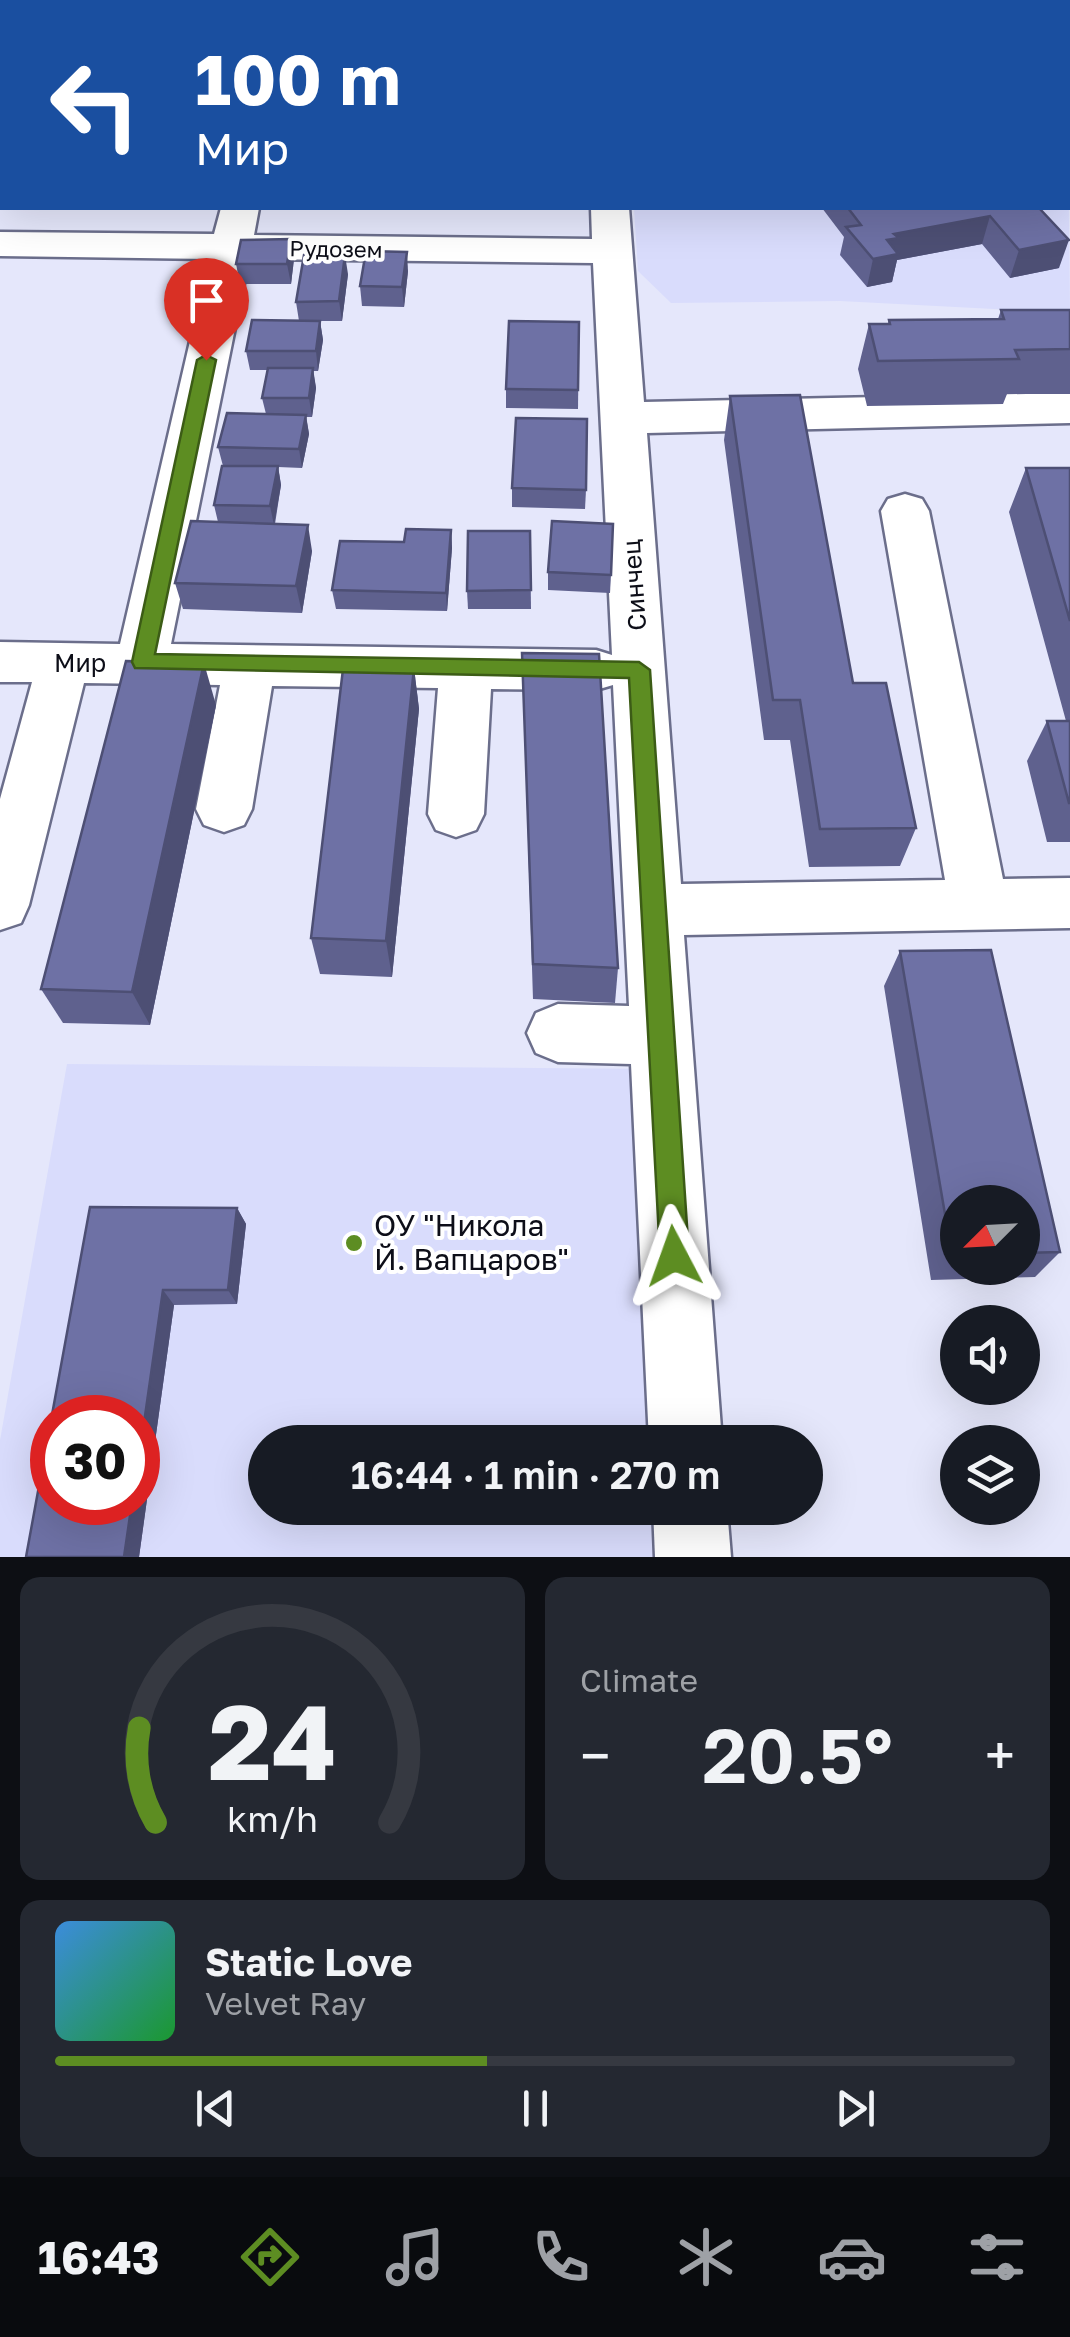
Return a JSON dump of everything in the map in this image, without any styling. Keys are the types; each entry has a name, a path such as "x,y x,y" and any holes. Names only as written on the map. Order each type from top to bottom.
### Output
{"street":[{"name":"Рудозем","path":"0,244 235,228 612,229"},
{"path":"142,662 235,228"},
{"name":"Синчец","path":"612,229 685,1425"},
{"path":"623,418 1070,408"},
{"path":"905,511 980,905"},
{"name":"Мир","path":"0,662 639,670"},
{"path":"0,906 64,664"},
{"path":"224,809 250,664"},
{"path":"456,814 466,668"},
{"path":"653,910 1070,903"},
{"path":"558,1033 661,1036"},
{"path":"691,1525 693,1557"}],"shaded area":[{"path":"634,210 1069,210 1070,313 840,301 671,303 638,271"},
{"name":"ОУ \"Никола Й. Вапцаров\"","path":"67,1064 663,1069 685,1425 248,1425 248,1525 691,1525 693,1557 0,1557 0,1440"}],"building":[{"path":"850,210 1041,210 1069,240 1019,250 990,216 894,234 899,238 887,240 898,254 873,259 846,227 861,225"},
{"path":"291,239 287,264 236,264 241,240"},
{"path":"366,251 407,252 402,287 360,286"},
{"path":"304,255 345,255 339,301 296,302"},
{"path":"1001,310 1070,310 1070,349 1015,350 1019,359 878,361 869,324 890,324 889,320 1004,319"},
{"path":"252,320 320,321 316,351 246,351"},
{"path":"509,321 579,322 578,390 506,389"},
{"path":"268,368 313,368 309,398 262,398"},
{"path":"800,395 853,683 886,683 916,828 820,829 800,700 773,700 730,396"},
{"path":"227,413 306,415 299,449 218,447"},
{"path":"516,418 587,419 586,490 512,488"},
{"path":"222,466 278,466 270,506 214,505"},
{"path":"1026,468 1070,468 1070,621"},
{"path":"191,521 308,525 296,586 175,583"},
{"path":"552,521 613,524 611,575 548,572"},
{"path":"406,529 451,530 446,593 332,590 340,541 404,542"},
{"path":"468,531 530,531 531,590 467,591"},
{"path":"522,653 599,654 618,968 533,964"},
{"path":"126,661 204,663 132,992 41,989"},
{"path":"414,668 386,941 311,938 343,669"},
{"path":"1047,721 1070,721 1070,803 1069,803"},
{"path":"991,950 1060,1252 1040,1253 1040,1185 940,1185 900,951"},
{"path":"90,1207 237,1208 228,1290 163,1290 148,1395 56,1395"},
{"path":"32,1525 129,1525 124,1557 26,1557"}],"place":[{"name":"ОУ \"Никола Й. Вапцаров\"","path":"354,1243"}],"route":[{"path":"206,360 142,662 639,670 674,1256"}]}
